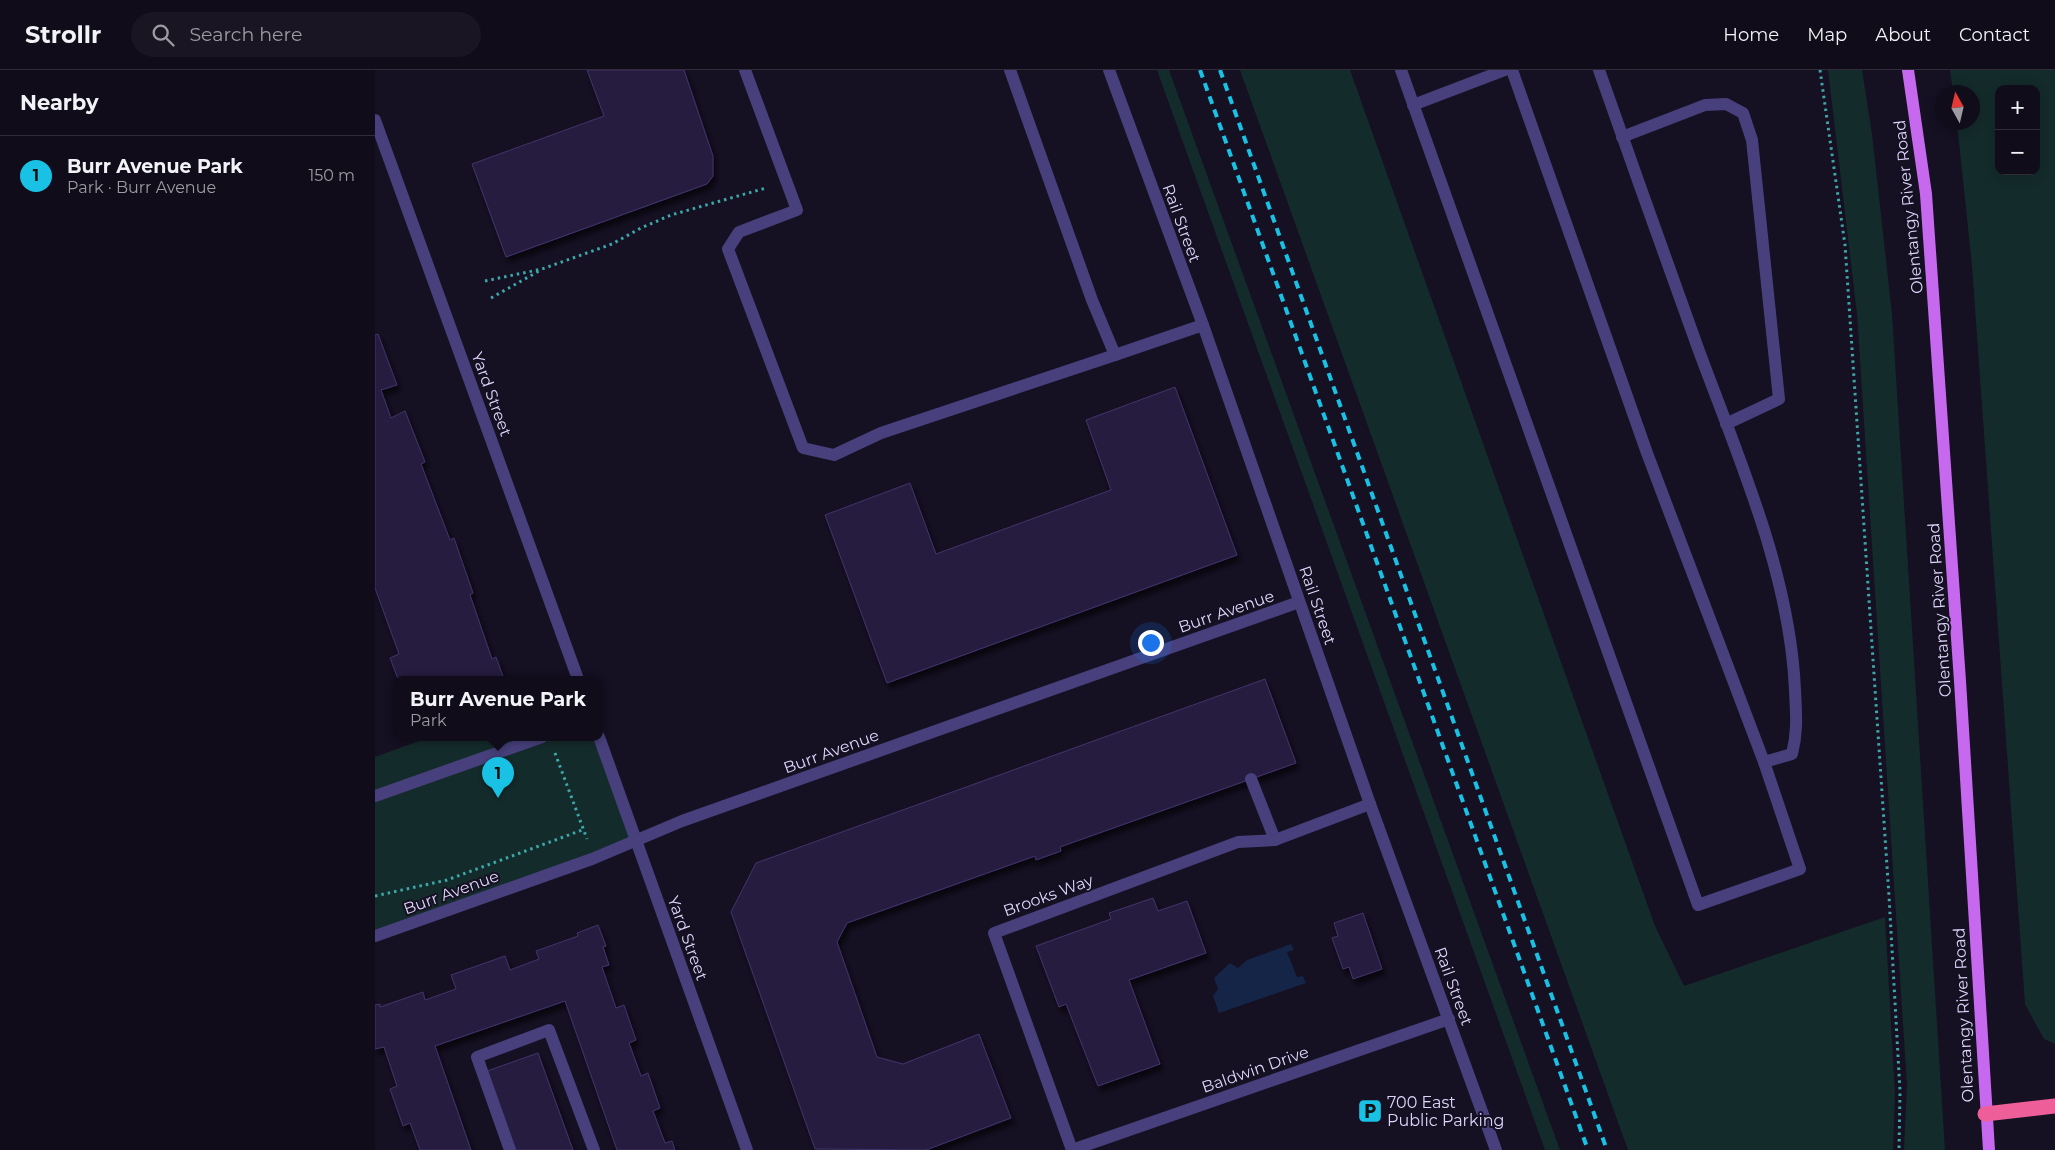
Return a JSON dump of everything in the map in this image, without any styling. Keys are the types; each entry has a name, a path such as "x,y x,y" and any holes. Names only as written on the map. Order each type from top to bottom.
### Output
{"highway":[{"path":"1985,1114 2055,1106"}],"main road":[{"name":"Olentangy River Road","path":"1908,70 1926,194 1929,233 1960,681 1985,1114 1989,1150"}],"street":[{"path":"745,70 797,210 739,232 728,249 803,448 834,455 881,433 1203,325"},
{"path":"1010,70 1092,300 1115,355"},
{"name":"Rail Street","path":"1109,70 1203,325 1370,804 1496,1150"},
{"path":"1401,70 1698,905 1799,869 1764,762 1647,452 1513,70"},
{"path":"1413,105 1505,70"},
{"path":"1599,70 1767,541 1784,598 1794,657 1797,733 1792,754 1764,762"},
{"path":"1622,136 1705,105 1726,104 1743,113 1752,140 1779,399 1726,424"},
{"name":"Yard Street","path":"375,120 577,676"},
{"name":"Burr Avenue","path":"375,936 592,859 682,821 1299,602"},
{"path":"375,796 531,741"},
{"name":"Yard Street","path":"600,741 747,1150"},
{"path":"1251,779 1275,840 1370,804"},
{"name":"Brooks Way","path":"1072,1150 994,933 1238,842 1275,840"},
{"name":"Baldwin Drive","path":"1072,1150 1449,1019"},
{"path":"510,1150 477,1057 549,1030 594,1150"}],"path":[{"path":"1820,70 1845,245 1889,896 1900,1091 1899,1150"},
{"path":"485,280 542,269 611,244 671,215 786,181"},
{"path":"491,298 542,269"},
{"path":"554,749 585,829 592,859"},
{"path":"375,896 447,880 585,829"}],"green space":[{"path":"1157,70 1169,70 1560,1150 1545,1150"},
{"path":"1240,70 1350,70 1655,926 1684,986 1885,917 1895,1094 1893,1150 1628,1150"},
{"path":"1828,70 1862,70 1872,134 1892,314 1945,1150 1904,1150 1907,1085 1857,314"},
{"path":"1950,70 2055,70 2055,1044 2044,1039 2025,1004 1972,266 1958,130 1980,130 1980,85 1952,85"},
{"path":"419,741 600,741 635,840 375,936 375,757"}],"water":[{"path":"1291,944 1294,950 1287,952 1297,977 1303,976 1306,983 1219,1013 1213,996 1218,989 1214,978 1230,963 1238,968 1247,960"}],"building":[{"path":"587,70 684,70 713,156 713,176 707,184 506,257 472,164 604,116"},
{"path":"378,334 397,385 381,390 391,418 405,411 425,462 421,464 450,540 454,538 473,593 470,595 492,659 496,657 503,676 397,676 390,658 399,654 375,588 375,335"},
{"path":"1175,387 1237,555 887,683 825,515 910,483 936,554 1111,490 1086,420"},
{"path":"1265,679 1296,763 1060,847 1061,851 1036,860 1035,856 847,923 837,942 877,1057 903,1064 979,1034 1011,1118 926,1150 815,1149 731,912 756,863"},
{"path":"1153,898 1158,911 1187,901 1206,953 1129,980 1160,1064 1098,1086 1066,1004 1059,1007 1036,946 1111,919 1109,913"},
{"path":"1363,913 1382,969 1353,979 1349,967 1343,969 1332,938 1338,936 1334,923"},
{"path":"598,925 606,946 603,947 609,965 602,967 616,1008 624,1005 636,1040 629,1043 641,1076 648,1073 660,1108 653,1111 665,1143 672,1141 675,1150 617,1150 565,1001 435,1046 471,1150 420,1150 410,1123 403,1126 390,1089 397,1086 384,1047 375,1049 375,1005 380,1004 380,1007 423,992 425,1000 456,989 451,975 505,956 510,970 539,959 536,951 578,936 577,933"},
{"path":"538,1053 573,1150 515,1150 487,1071"}],"railway":[{"path":"1200,70 1588,1150"},
{"path":"1220,70 1607,1150"}],"place":[{"name":"Burr Avenue Park","path":"498,798"},
{"name":"700 East Public Parking","path":"1370,1111"}]}
